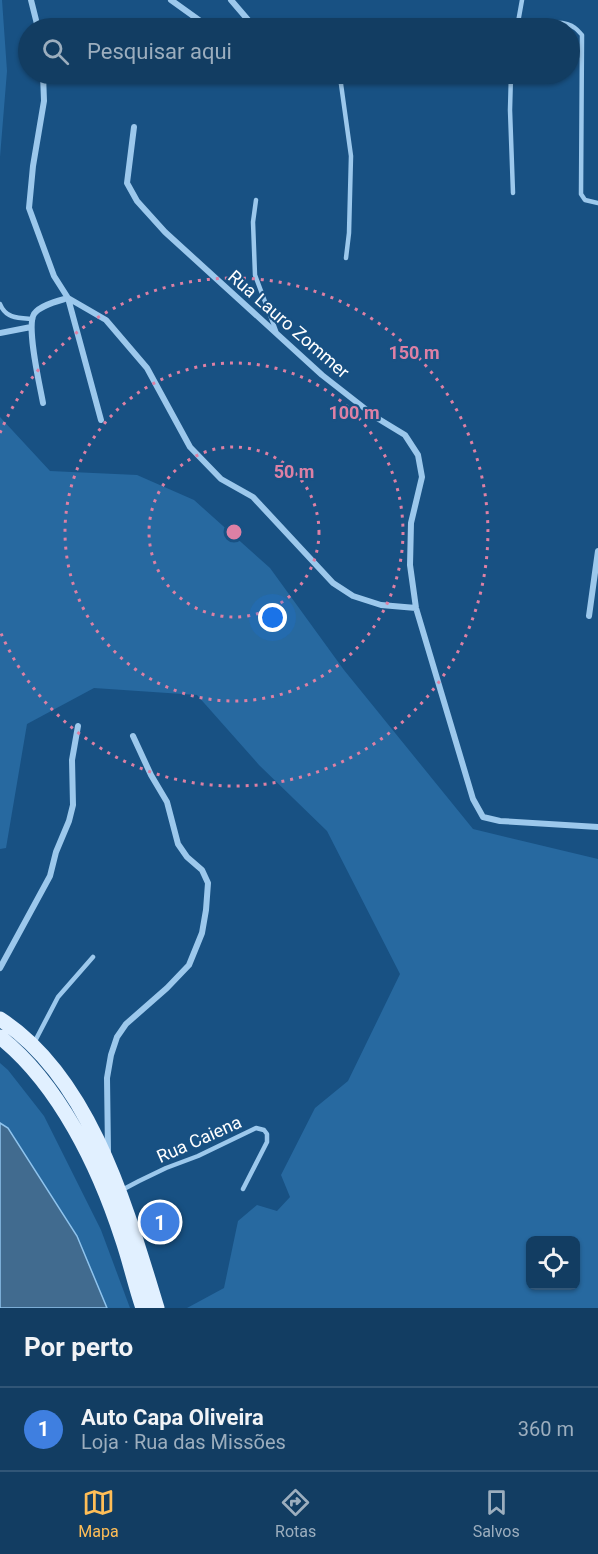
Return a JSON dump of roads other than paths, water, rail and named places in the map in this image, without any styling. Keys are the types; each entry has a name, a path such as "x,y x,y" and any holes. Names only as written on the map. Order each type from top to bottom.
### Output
{"main road":[{"path":"0,1019 33,1046 58,1075 95,1137 120,1191 157,1308"},
{"path":"0,1036 21,1055 46,1084 82,1144 115,1216 143,1308"}],"street":[{"path":"31,0 36,18"},
{"path":"171,0 196,18"},
{"path":"231,0 246,18"},
{"path":"43,84 44,101 33,166 29,208 54,276 68,298 101,420"},
{"name":"Rua Lauro Zommer","path":"134,127 127,183 137,201 165,232 322,375 377,418 405,435 418,455 422,477 411,522 410,565 416,608 473,799 483,817 500,821 598,827"},
{"path":"43,403 34,357 33,319 35,314 48,304 68,298 84,305 106,320 147,368 190,447 220,479 253,497 333,583 353,597 381,605 416,608"},
{"path":"0,333 32,327"},
{"path":"589,616 598,551"},
{"path":"0,968 50,876 56,852 69,821 73,805 72,760 78,726"},
{"path":"108,1163 107,1078 117,1037 126,1024 189,965 202,933 208,883 202,870 187,857 178,844 167,802 151,775 133,736"}],"lane":[{"path":"519,18 522,0"},
{"path":"580,33 582,35 581,194 585,200 598,203"},
{"path":"341,84 351,156 346,258"},
{"path":"511,84 513,193"},
{"path":"256,200 253,222 255,275 276,331"},
{"path":"0,304 7,316 33,319"},
{"path":"33,1046 58,997 93,957"},
{"name":"Rua Caiena","path":"120,1191 256,1128 264,1130 267,1134 267,1142 243,1189"}],"place":[{"name":"Auto Capa Oliveira","path":"160,1222"}]}
